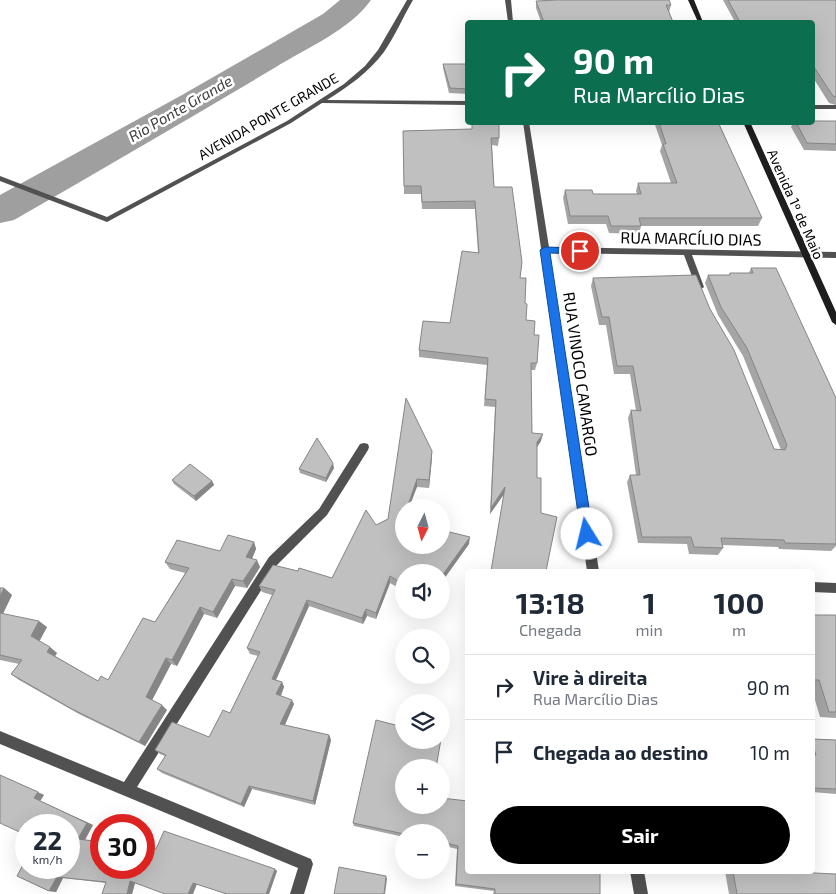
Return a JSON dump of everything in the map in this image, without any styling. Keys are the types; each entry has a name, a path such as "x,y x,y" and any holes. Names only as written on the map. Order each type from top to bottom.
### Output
{"street":[{"name":"AVENIDA PONTE GRANDE","path":"0,178 107,220 323,102 367,68 381,52 410,0"},
{"path":"508,0 511,20"},
{"path":"691,0 700,20"},
{"path":"323,102 465,103"},
{"path":"815,107 836,107"},
{"name":"RUA VINOCO CAMARGO","path":"526,125 593,569"},
{"name":"Avenida 1º de Maio","path":"747,125 836,322"},
{"name":"RUA MARCÍLIO DIAS","path":"545,250 836,255"},
{"path":"687,253 705,298"},
{"path":"127,790 273,561 323,512 364,447"},
{"path":"815,587 836,588"},
{"path":"0,737 306,864 297,894"},
{"path":"638,874 641,894"}],"building":[{"path":"669,0 671,5 666,5 672,20 543,20 536,1"},
{"path":"728,0 836,0 836,97 833,96 815,69 815,20 739,20"},
{"path":"443,64 465,64 465,89 450,88"},
{"path":"815,121 836,121 836,144 807,143 798,125 815,125"},
{"path":"472,125 499,125 499,138 491,138 494,187 512,187 522,262 520,278 526,278 526,320 535,321 534,335 539,335 537,363 531,363 532,433 543,434 537,442 537,478 541,478 541,513 557,517 546,569 491,569 505,487 491,508 496,400 485,399 488,358 419,350 423,321 450,323 462,251 479,253 475,201 422,202 421,186 404,186 403,131 472,129"},
{"path":"660,125 719,125 762,218 639,218 641,226 611,226 608,216 570,216 565,190 592,190 593,194 641,194 638,183 677,183 663,144 666,144"},
{"path":"751,268 776,268 836,398 836,544 785,543 784,540 721,538 723,548 694,547 691,537 642,537 630,475 640,475 631,410 641,411 633,366 617,366 609,317 602,317 593,278 696,275 710,309 734,350 774,449 785,450 787,445 747,348 721,307 708,275 753,273"},
{"path":"406,398 432,451 429,480 417,479 410,499 395,499 395,554 450,554 450,532 470,537 450,565 395,564 395,579 390,576 376,613 366,609 362,618 307,600 272,679 282,682 276,694 292,700 280,724 329,735 313,801 249,786 241,804 157,769 166,755 155,750 172,722 209,737 223,710 230,713 260,652 247,648 275,590 259,586 273,565 298,571 299,568 332,578 366,510 376,525 388,519"},
{"path":"317,438 333,463 326,478 299,469"},
{"path":"190,464 212,481 194,496 172,480"},
{"path":"228,535 254,542 246,557 257,560 243,581 232,579 213,612 200,607 172,660 166,658 146,697 162,705 139,742 72,709 11,674 22,660 0,655 0,613 39,621 31,636 50,647 47,652 98,681 101,676 108,680 143,618 155,622 189,568 165,562 177,540 220,551"},
{"path":"0,588 4,588 0,596"},
{"path":"815,615 836,615 836,712 829,712 819,680 815,680"},
{"path":"376,720 395,725 395,749 439,749 438,759 395,759 395,814 450,814 450,799 465,801 465,874 600,874 600,894 495,894 495,889 456,884 458,846 450,844 450,824 395,824 395,832 353,823"},
{"path":"815,739 836,740 836,789 815,788"},
{"path":"0,775 38,792 34,798 68,814 15,814 15,830 0,823"},
{"path":"80,820 87,823 80,835"},
{"path":"164,831 275,869 266,894 227,894 193,883 188,894 165,894 130,881 127,894 102,894 106,882 77,879 80,879 80,839 90,841 90,879 155,879 155,849"},
{"path":"339,867 386,876 384,894 334,894"},
{"path":"734,874 836,874 836,894 737,894"},
{"path":"23,879 56,879 49,891"}],"waterway":[{"name":"Rio Ponte Grande","path":"0,211 194,102 333,20 357,0"}],"route":[{"path":"580,251 545,250 587,534"}]}
